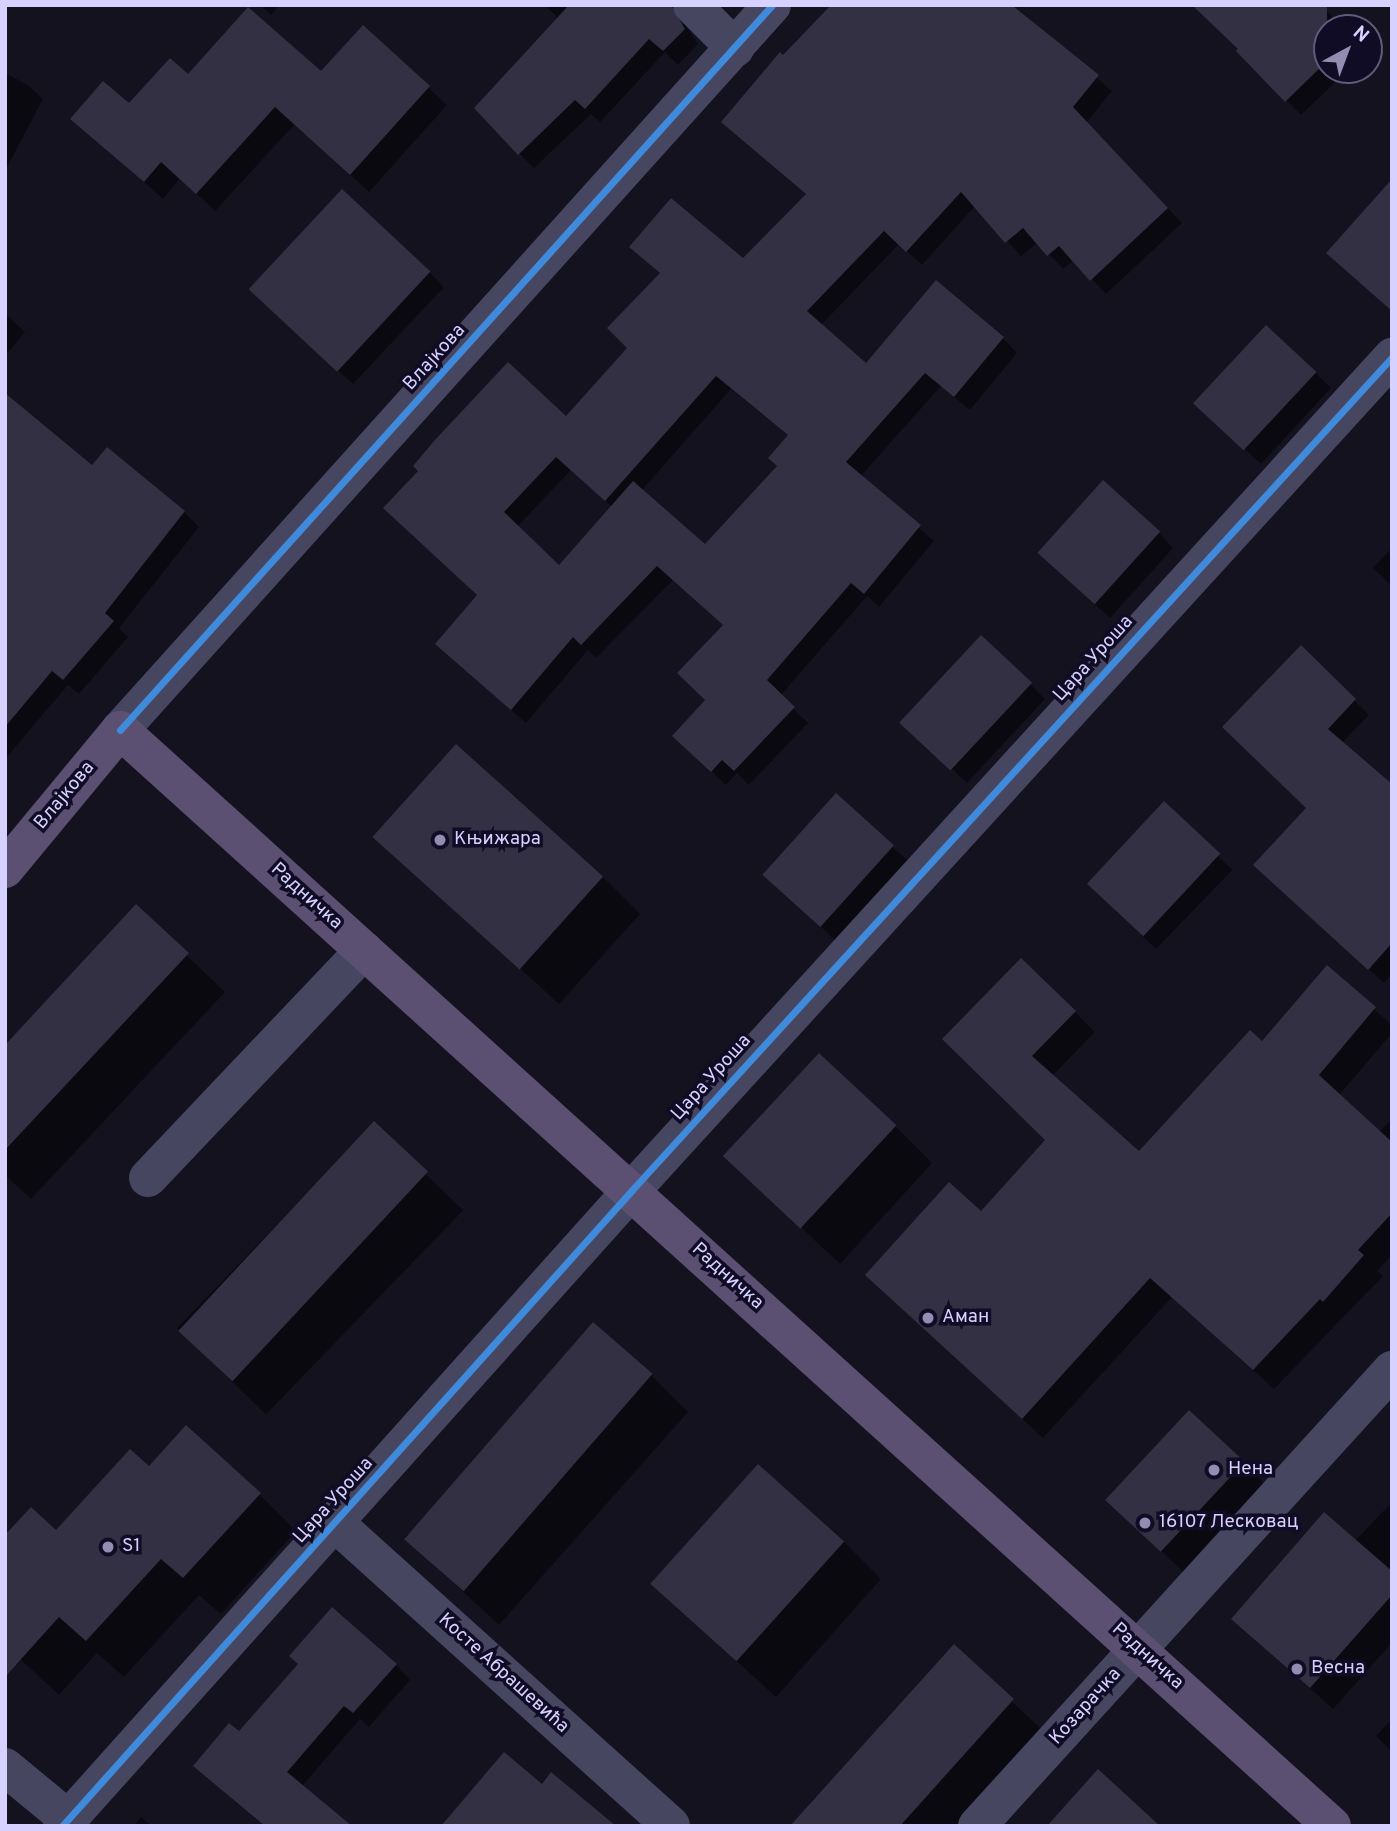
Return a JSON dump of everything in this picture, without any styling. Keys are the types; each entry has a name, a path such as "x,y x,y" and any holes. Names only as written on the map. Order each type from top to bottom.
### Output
{"main road":[{"name":"Влајкова","path":"5,869 120,730"},
{"name":"Радничка","path":"120,730 632,1190 1332,1826"}],"street":[{"path":"692,5 735,48"},
{"name":"Влајкова","path":"120,730 772,5"},
{"name":"Цара Уроша","path":"65,1822 632,1190 1392,357"},
{"path":"148,1178 364,950"},
{"name":"Козарачка","path":"977,1826 1392,1370"},
{"name":"Косте Абрашевића","path":"335,1523 671,1826"},
{"path":"5,1767 65,1822"}],"building":[{"path":"569,5 671,5 685,29 663,51 649,39 585,109 575,100 518,155 474,108"},
{"path":"831,5 1012,5 1099,75 1073,107 1168,208 1090,281 1059,246 1047,256 1023,228 1005,243 961,192 906,252 884,231 807,311 866,363 936,280 1004,337 954,397 925,373 846,462 921,525 864,594 851,583 767,680 795,707 734,771 722,760 711,772 672,736 705,700 677,673 723,625 657,566 581,645 573,637 511,710 435,644 477,595 383,508 418,471 413,466 434,441 508,362 566,416 627,348 607,328 660,273 629,247 671,198 743,258 806,194 721,122 780,52 783,55","holes":["716,376 788,435 768,458 777,466 705,544 633,481 559,565 504,512 556,457 605,501"]},
{"path":"1192,5 1327,5 1327,14 1313,14 1313,75 1285,102 1236,51 1238,49"},
{"path":"248,7 321,71 363,25 430,86 350,175 275,107 196,194 161,162 144,182 70,119 103,81 129,103 170,58 188,74"},
{"path":"1392,179 1392,311 1326,253"},
{"path":"342,189 430,272 337,372 249,289"},
{"path":"1266,325 1316,372 1243,450 1193,403"},
{"path":"5,393 92,465 107,447 185,511 105,613 114,621 63,680 52,671 5,727"},
{"path":"1103,480 1160,532 1095,604 1037,553"},
{"path":"981,635 1032,683 950,771 899,723"},
{"path":"1301,645 1356,699 1328,729 1392,784 1392,943 1368,970 1253,865 1306,808 1222,727"},
{"path":"456,744 603,876 520,969 372,837"},
{"path":"836,793 894,845 820,927 762,875"},
{"path":"1164,801 1220,854 1143,936 1087,884"},
{"path":"136,904 189,953 5,1150 5,1045"},
{"path":"1021,958 1076,1011 1032,1056 1139,1151 1250,1030 1262,1041 1327,965 1376,1007 1319,1075 1392,1142 1392,1213 1358,1250 1364,1255 1323,1302 1320,1299 1253,1370 1150,1278 1022,1419 865,1275 949,1182 981,1211 1045,1140 942,1039"},
{"path":"819,1053 897,1125 800,1228 723,1156"},
{"path":"374,1121 428,1171 232,1381 178,1331"},
{"path":"593,1322 653,1374 464,1591 404,1539"},
{"path":"1189,1410 1245,1462 1161,1552 1105,1500"},
{"name":"S1","path":"186,1425 261,1493 183,1578 161,1559 86,1641 59,1617 5,1677 5,1535 31,1507 56,1530 130,1449 149,1466"},
{"path":"758,1464 844,1542 736,1661 650,1584"},
{"path":"1324,1512 1392,1571 1392,1595 1310,1688 1231,1619"},
{"path":"332,1607 397,1664 353,1713 344,1706 287,1772 352,1826 265,1826 193,1766 229,1723 239,1731 298,1664 289,1656"},
{"path":"954,1644 1014,1699 900,1826 790,1826"},
{"path":"504,1752 542,1784 551,1772 616,1826 441,1826"},
{"path":"1098,1769 1160,1826 1047,1826"}],"cycle path":[{"path":"120,730 772,5"},
{"path":"62,1826 632,1190 1392,357"}],"place":[{"name":"Књижара","path":"440,840"},
{"name":"Аман","path":"928,1318"},
{"name":"Нена","path":"1214,1470"},
{"name":"16107 Лесковац","path":"1145,1523"},
{"name":"S1","path":"108,1547"},
{"name":"Весна","path":"1297,1669"}]}
